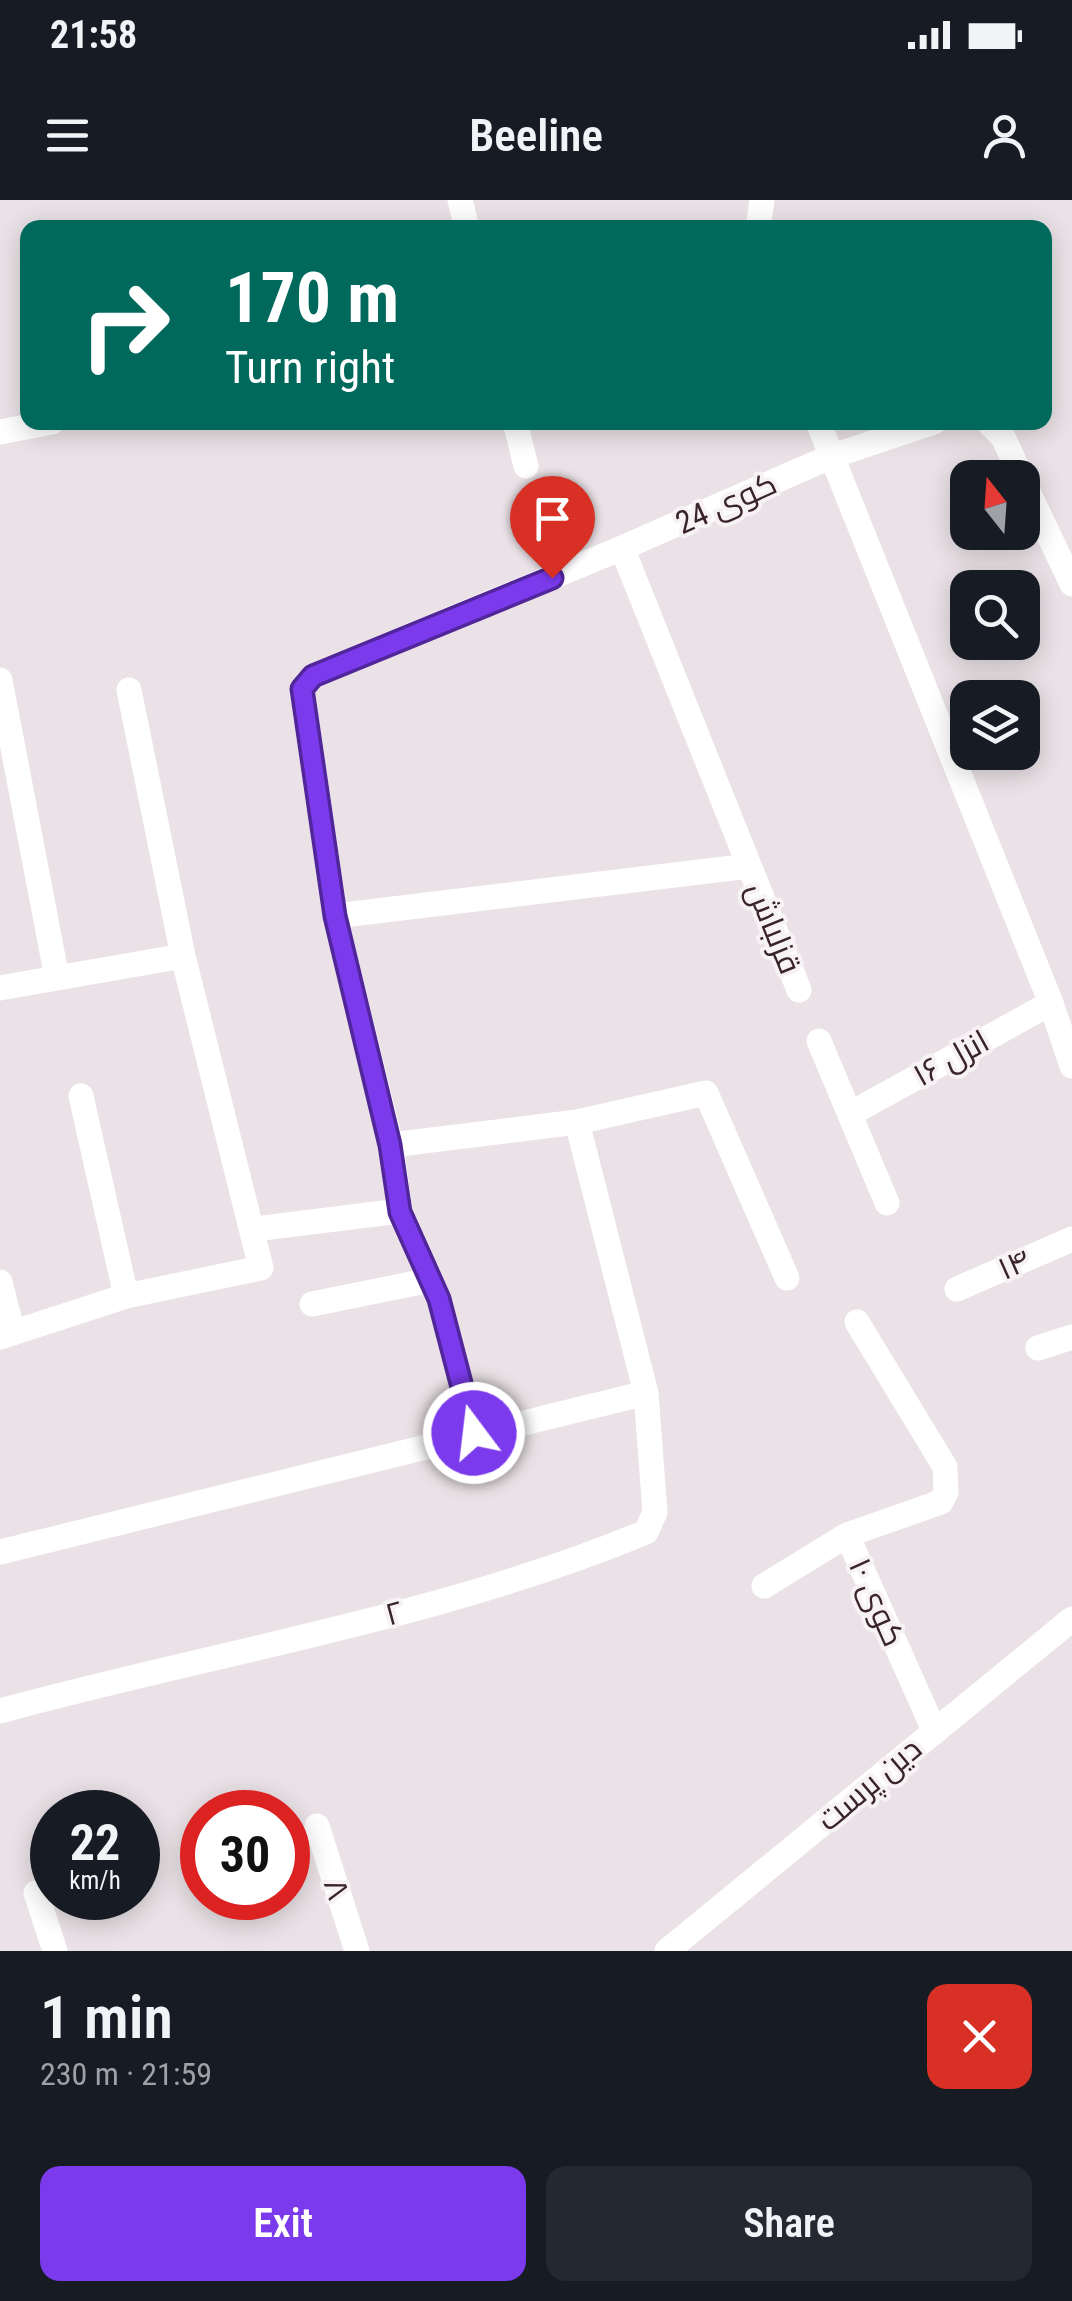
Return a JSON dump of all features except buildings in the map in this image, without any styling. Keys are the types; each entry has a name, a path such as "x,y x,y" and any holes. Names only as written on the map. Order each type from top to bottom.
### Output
{"street":[{"path":"518,430 526,466"},
{"path":"821,430 1051,1003 1072,1066"},
{"name":"کوی 24","path":"335,916 302,689 313,676 830,457 910,430"},
{"path":"996,430 1014,460"},
{"path":"1040,516 1072,584"},
{"name":"قزلباش","path":"622,548 799,990"},
{"path":"0,680 56,978"},
{"path":"0,1282 7,1335 126,1296 261,1268 183,956 129,690"},
{"path":"474,1433 439,1299 400,1212 390,1145 335,916 748,866"},
{"path":"0,988 183,956"},
{"name":"۱۶ انزل","path":"850,1114 1051,1003"},
{"path":"819,1042 887,1204"},
{"path":"390,1145 577,1122 706,1093 788,1278"},
{"path":"81,1096 126,1296"},
{"name":"۲","path":"0,1711 547,1571 646,1532 655,1512 646,1393 577,1122"},
{"path":"254,1229 400,1212"},
{"name":"۱۴","path":"957,1289 1072,1238"},
{"path":"312,1304 430,1280"},
{"name":"کوی ۱۰","path":"858,1322 945,1466 946,1492 941,1502 847,1535 934,1730"},
{"path":"1038,1348 1072,1337"},
{"path":"0,1552 646,1393"},
{"path":"764,1586 847,1535"},
{"name":"دین پرست","path":"668,1951 1072,1618"},
{"name":"۸","path":"317,1826 357,1951"},
{"path":"45,1920 55,1951"}],"route":[{"path":"474,1433 439,1299 400,1212 390,1145 335,916 302,689 313,676 552,578"}]}
